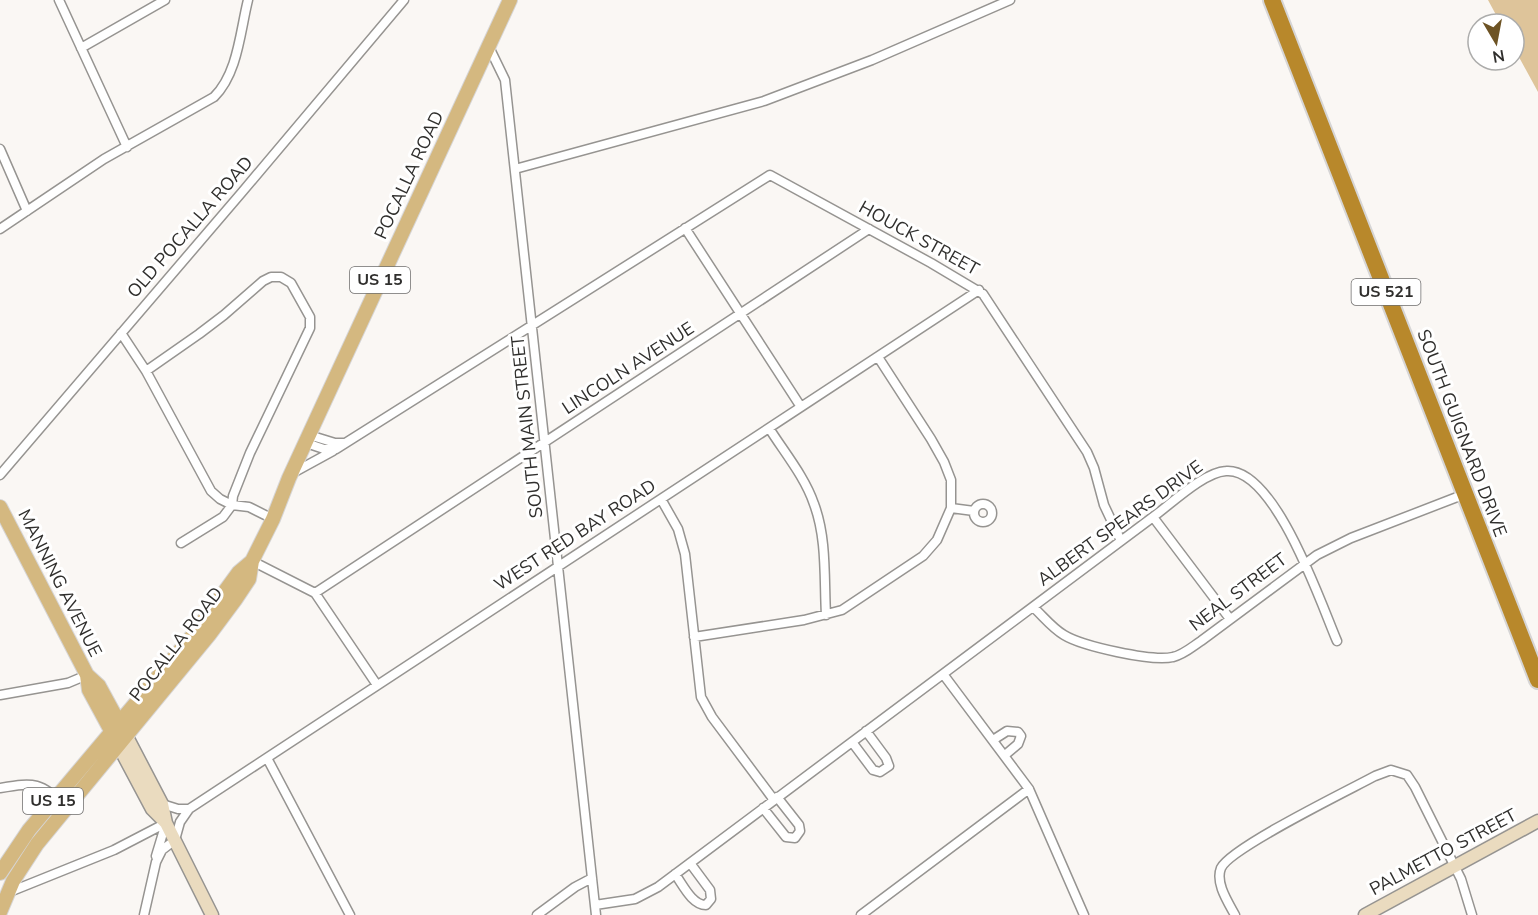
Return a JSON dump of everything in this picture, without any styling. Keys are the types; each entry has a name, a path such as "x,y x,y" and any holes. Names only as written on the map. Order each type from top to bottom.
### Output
{"highway":[{"name":"SOUTH GUIGNARD DRIVE","path":"1272,0 1538,680"}],"main road":[{"name":"POCALLA ROAD","path":"119,734 211,613 239,572 252,561 510,0"},
{"name":"MANNING AVENUE","path":"0,507 87,675 99,686 152,809 166,823"},
{"name":"MANNING AVENUE","path":"119,734 162,804 166,823 212,915"},
{"name":"US 15","path":"0,873 18,844 62,802 119,734"},
{"name":"US 15","path":"0,912 4,895 62,802"},
{"name":"PALMETTO STREET","path":"1365,915 1538,821"}],"street":[{"path":"59,0 127,147"},
{"path":"81,48 165,0"},
{"path":"0,229 72,179 208,101 223,88 232,67 248,0"},
{"name":"OLD POCALLA ROAD","path":"0,475 404,0"},
{"path":"515,169 764,101 863,64 1010,0"},
{"name":"SOUTH MAIN STREET","path":"488,45 497,59 505,80 596,915"},
{"path":"0,149 27,211"},
{"name":"HOUCK STREET","path":"685,228 770,175 979,291 1087,452 1104,505 1121,542"},
{"path":"291,474 685,228 801,407"},
{"name":"LINCOLN AVENUE","path":"315,593 869,229"},
{"path":"146,371 224,315 267,278 281,277 291,283 310,317 310,327 250,453 233,496 232,505 223,517 181,543"},
{"name":"WEST RED BAY ROAD","path":"189,808 979,291"},
{"path":"121,333 146,371 211,491 232,505 249,507 273,519"},
{"path":"694,637 826,615 848,607 923,556 941,533 951,508 951,480 944,462 878,357"},
{"path":"769,428 808,490 816,510 822,538 826,615"},
{"path":"307,439 334,444 345,442"},
{"path":"307,439 324,449 336,448"},
{"name":"ALBERT SPEARS DRIVE","path":"595,905 635,899 652,890 1206,478 1219,472 1233,471 1248,479 1270,500 1291,533 1337,641"},
{"name":"NEAL STREET","path":"1033,607 1060,632 1070,638 1154,659 1172,657 1187,651 1317,555 1345,541 1465,494"},
{"path":"660,499 681,537 685,554 701,697 705,706 798,825 800,831 795,838 786,837 763,808"},
{"path":"951,508 974,511"},
{"path":"1153,518 1230,619"},
{"path":"252,561 315,593 377,685"},
{"path":"943,674 1029,789 1084,915"},
{"path":"0,695 68,683 87,675"},
{"path":"852,741 873,770 880,772 887,769 889,766 886,758 866,731"},
{"path":"993,740 1007,731 1018,732 1021,736 1020,740 1005,755"},
{"path":"267,758 350,915"},
{"path":"1235,915 1222,890 1220,874 1222,865 1232,855 1375,776 1391,771 1402,772 1409,778 1461,879 1472,915"},
{"path":"0,788 34,784 44,788 62,802"},
{"path":"861,915 1029,789"},
{"path":"162,804 178,809 189,808"},
{"path":"156,862 162,850 175,840 180,822 189,808"},
{"path":"144,915 156,853 166,823"},
{"path":"4,895 114,850 166,823"},
{"path":"675,874 695,900 701,905 706,905 711,899 710,890 690,863"},
{"path":"537,915 575,887 592,878"}],"shaded area":[{"path":"1488,0 1538,0 1538,92 1526,70 1526,12 1494,12"}]}
